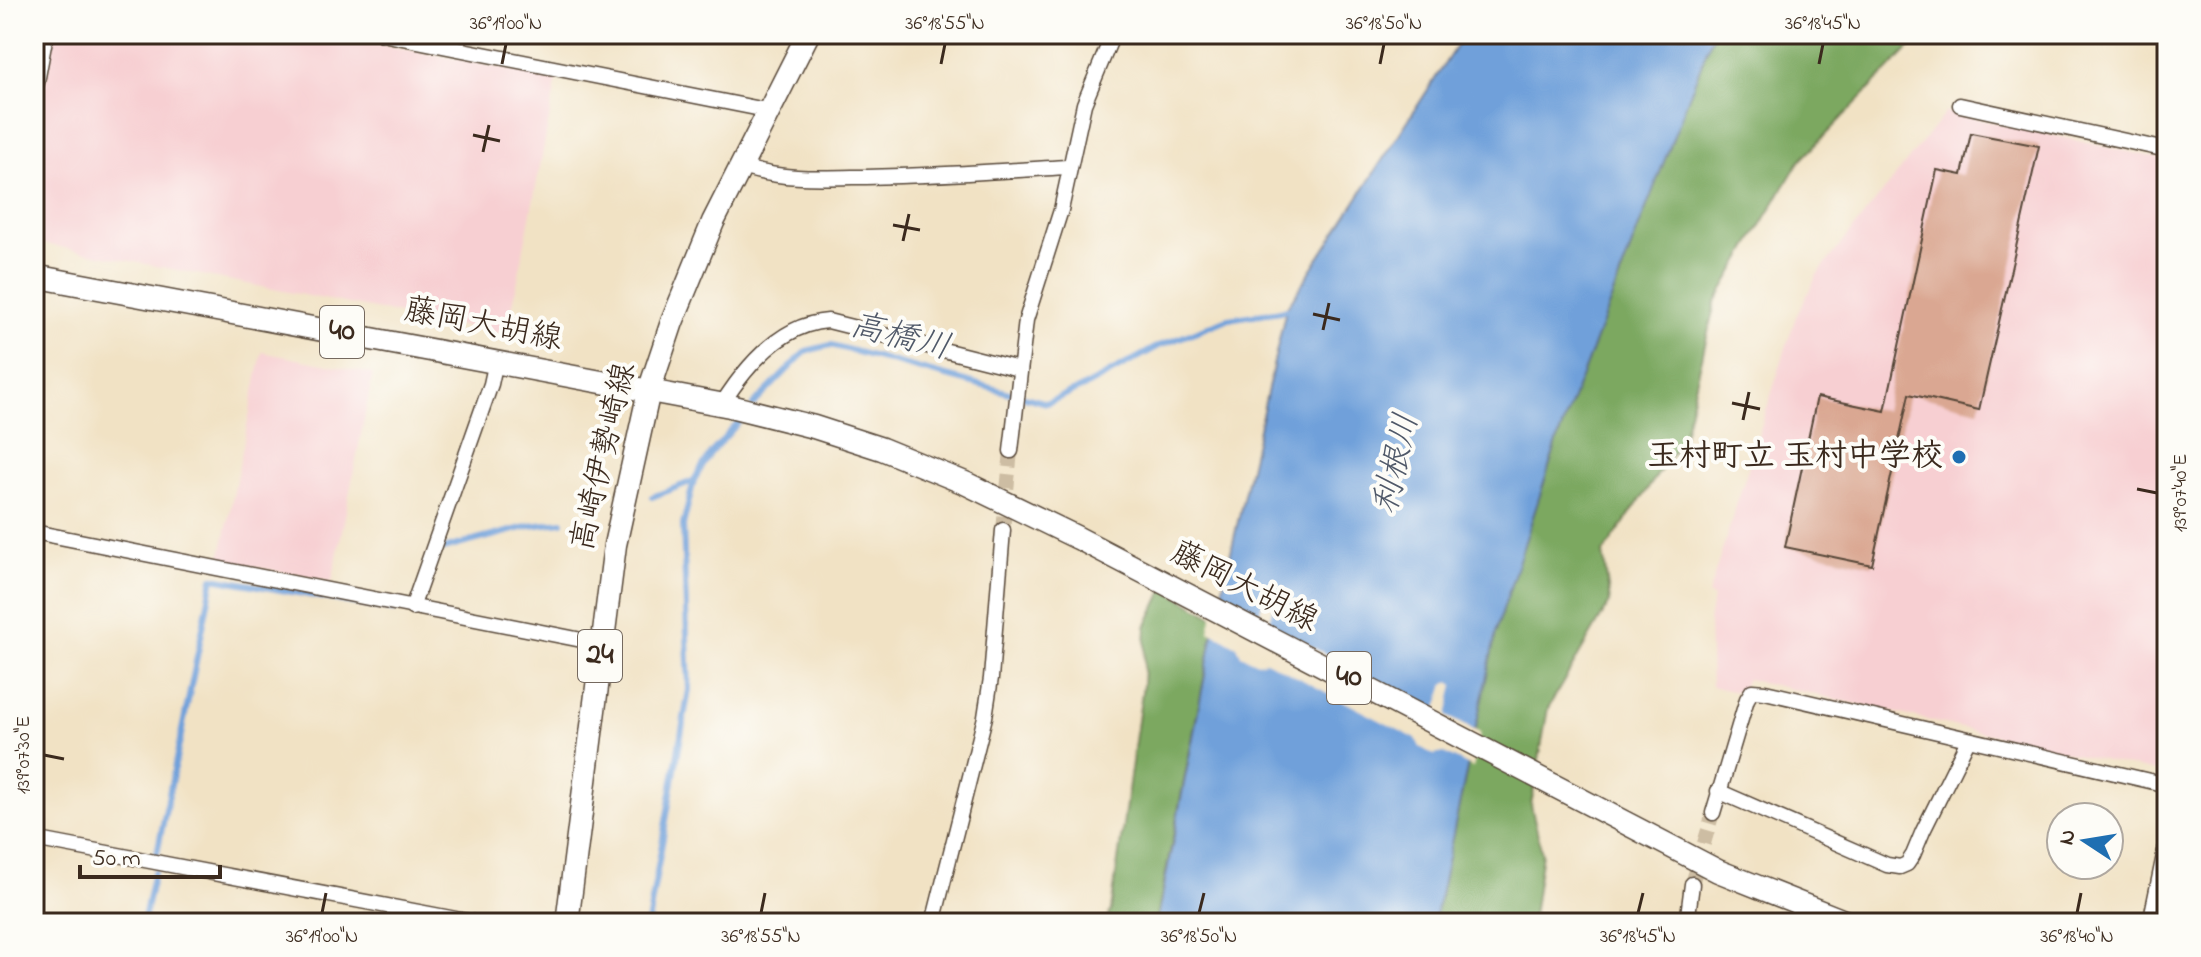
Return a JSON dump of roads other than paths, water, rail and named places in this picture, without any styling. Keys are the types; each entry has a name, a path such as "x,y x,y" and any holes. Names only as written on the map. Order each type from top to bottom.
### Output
{"main road":[{"name":"高崎伊勢崎線","path":"567,923 620,518 649,391 690,274 808,34"},
{"name":"藤岡大胡線","path":"34,276 726,405 828,431 918,463 1078,538 1718,871 1849,923"}],"street":[{"path":"34,82 43,34"},
{"path":"382,34 771,111"},
{"path":"1011,451 1026,320 1061,210 1084,104 1113,34"},
{"path":"1960,105 2167,150"},
{"path":"742,167 768,175 831,178 1068,167"},
{"path":"726,405 752,365 774,343 798,327 818,322 841,324 1018,376"},
{"path":"412,608 491,384 496,361"},
{"path":"933,923 985,717 1003,530"},
{"path":"34,532 602,644"},
{"path":"1713,813 1752,691 2167,785"},
{"path":"1718,791 1887,865 1900,867 1907,864 1913,855 1968,740"},
{"path":"34,839 477,923"},
{"path":"2150,923 2167,841"},
{"path":"1692,884 1688,920 1715,923"}],"water":[{"name":"利根川","path":"1464,34 1713,34 1561,430 1497,628 1434,923 1157,923 1216,618 1286,309"}],"waterway":[{"name":"高橋川","path":"753,405 806,351 831,345 1047,403 1088,385 1159,346 1228,319 1294,309"},
{"name":"高橋川","path":"648,923 689,690 683,525 694,480 711,453 746,414"},
{"path":"652,497 693,481"},
{"path":"439,550 530,526 562,522"},
{"path":"157,853 213,578 394,610"},
{"path":"143,923 154,872"}],"tunnel":[{"path":"1003,530 1011,451"},
{"path":"1692,884 1713,813"}],"place":[{"name":"玉村町立 玉村中学校","path":"1959,457"}]}
